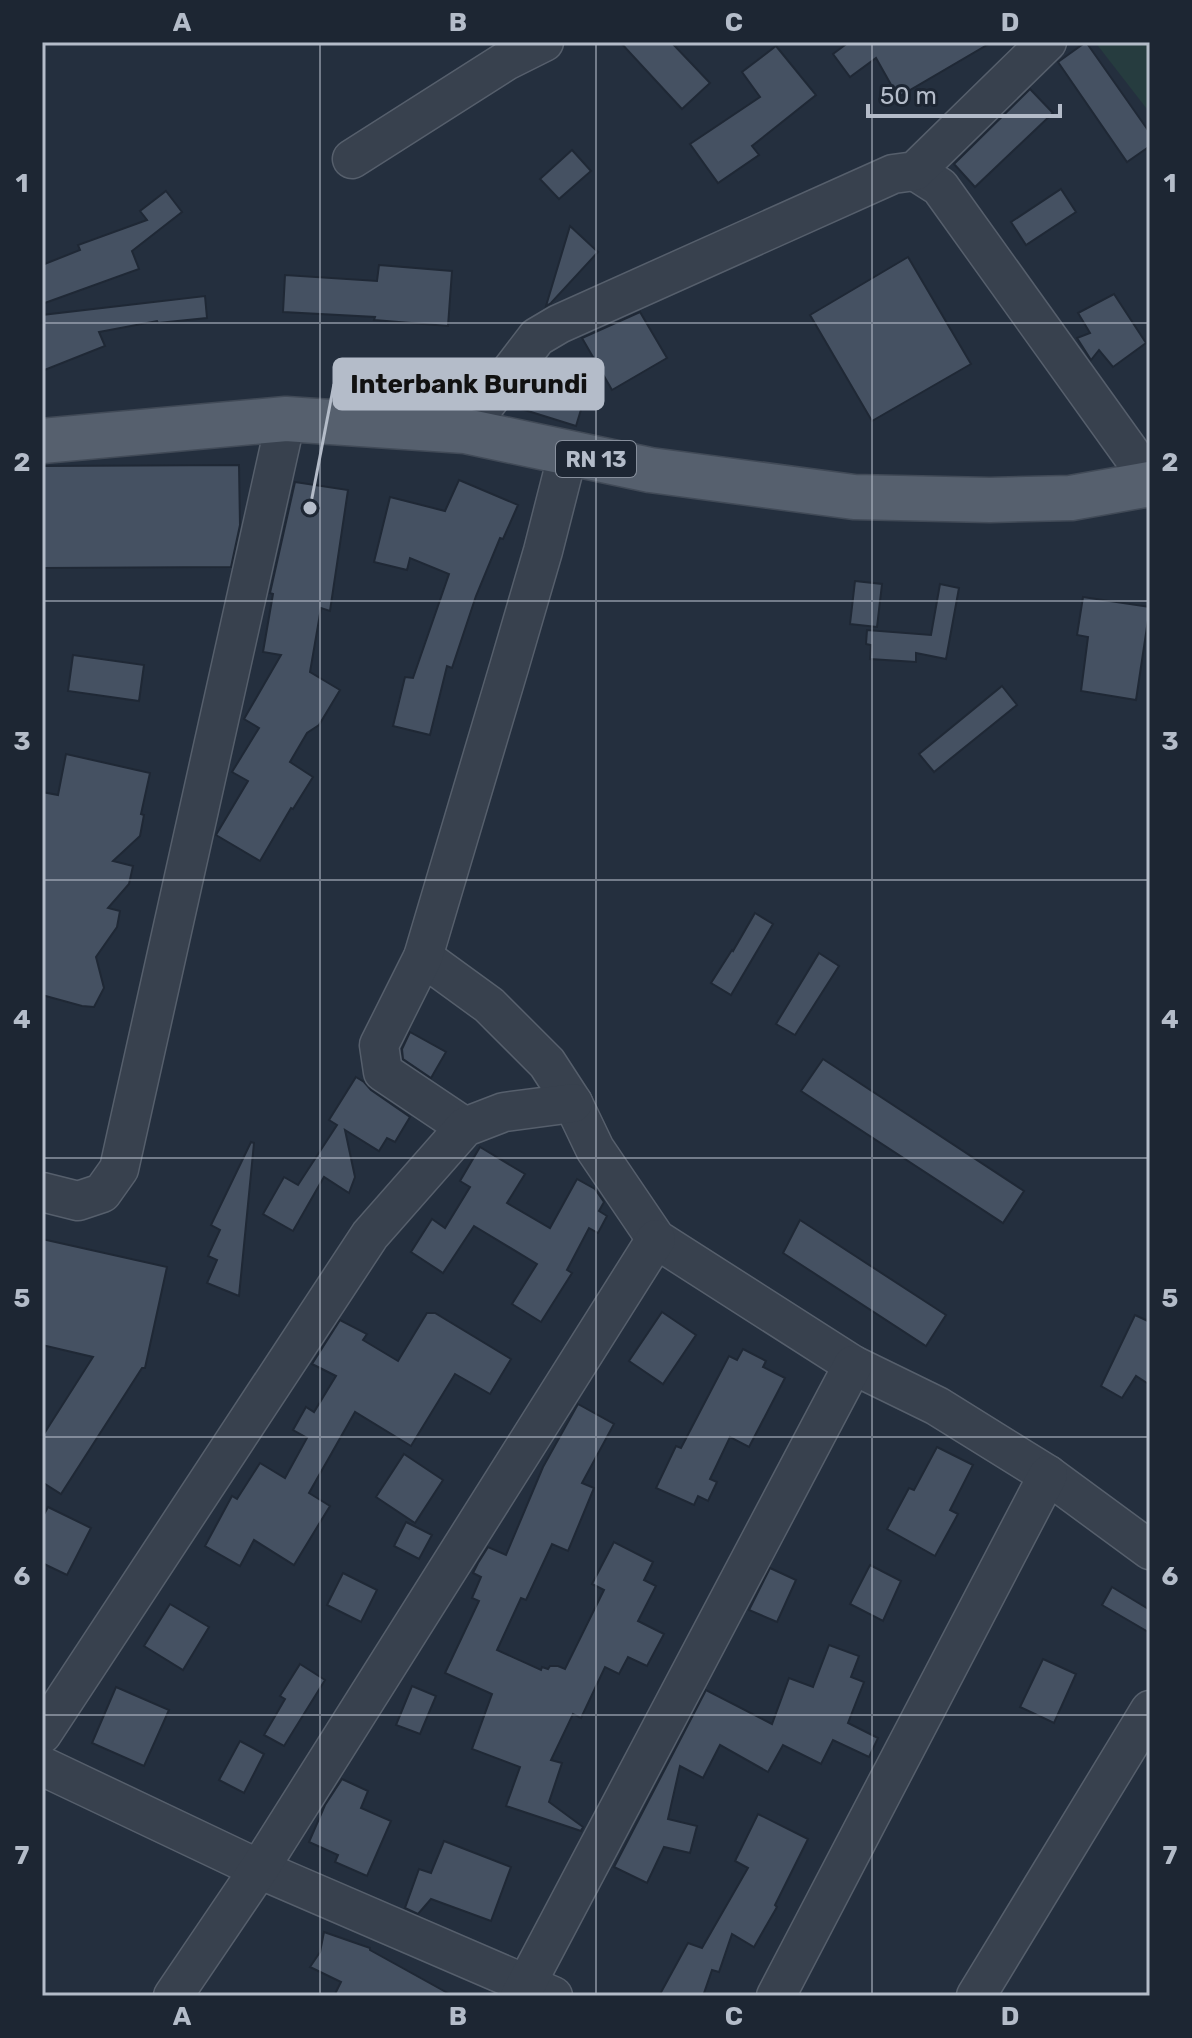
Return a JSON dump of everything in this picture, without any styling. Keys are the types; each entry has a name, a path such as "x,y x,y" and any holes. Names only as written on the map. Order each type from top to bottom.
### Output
{"main road":[{"name":"RN 13","path":"42,441 286,419 465,431 650,470 854,497 1071,498 1150,482"}],"street":[{"path":"352,159 506,61 544,42"},
{"path":"465,431 537,337 559,324 893,174 915,171 1047,42"},
{"path":"915,171 940,187 1150,482"},
{"path":"42,1192 78,1201 102,1193 119,1169 286,419"},
{"path":"465,1127 383,1072 379,1045 423,957 518,636 568,453"},
{"path":"423,957 489,1005 547,1063 573,1103 595,1149 656,1239 853,1365 937,1406 1048,1475 1150,1550"},
{"path":"42,1734 370,1235 465,1127 504,1112 573,1103"},
{"path":"173,1996 259,1869 656,1239"},
{"path":"42,1766 259,1869 533,1992 853,1365"},
{"path":"776,1996 1048,1475"},
{"path":"976,1996 1150,1710"}],"green space":[{"path":"1095,42 1150,42 1150,113"}],"building":[{"path":"620,42 671,42 710,83 682,109"},
{"path":"849,42 992,42 898,97 876,58 850,77 833,54"},
{"path":"1086,42 1150,133 1150,146 1127,162 1058,62"},
{"path":"776,46 816,95 752,146 759,155 718,183 690,144 760,97 742,72"},
{"path":"1030,89 1053,113 975,187 954,164"},
{"path":"572,150 591,171 559,199 540,179"},
{"path":"1061,189 1076,212 1026,245 1011,222"},
{"path":"166,191 182,212 132,251 139,269 42,304 42,265 80,250 78,245 147,220 140,211"},
{"path":"570,226 598,252 546,306"},
{"path":"908,257 971,364 872,421 810,315"},
{"path":"379,265 452,271 448,326 374,320 375,317 283,312 285,275 377,281"},
{"path":"1114,294 1146,343 1113,367 1099,350 1091,360 1077,338 1090,333 1078,313"},
{"path":"205,296 207,318 157,321 99,332 105,346 42,371 42,315"},
{"path":"640,312 667,358 612,390 582,338"},
{"path":"529,383 584,400 576,426 515,407"},
{"path":"239,465 240,525 231,567 42,568 42,466"},
{"path":"459,480 518,505 503,539 500,538 476,596 452,668 447,666 430,735 393,726 405,677 413,678 449,574 410,558 407,570 374,562 390,497 445,511"},
{"path":"295,482 348,490 330,611 321,608 310,672 340,690 319,725 307,733 290,762 313,777 260,861 216,835 248,781 232,772 259,728 244,719 281,655 263,652 273,594 270,593"},
{"path":"855,581 882,584 877,627 850,624"},
{"path":"940,584 959,588 946,659 916,653 916,662 870,659 871,645 866,644 867,630 931,635"},
{"path":"1083,597 1150,607 1136,700 1081,691 1088,637 1077,635"},
{"path":"73,655 144,665 139,701 68,691"},
{"path":"1002,686 1017,705 934,772 919,754"},
{"path":"66,754 150,773 141,814 144,815 140,836 113,861 133,866 129,884 108,908 120,911 117,927 96,957 104,988 94,1007 42,995 42,792 58,795"},
{"path":"755,913 773,924 731,995 711,983"},
{"path":"819,953 839,966 795,1035 776,1024"},
{"path":"410,1032 446,1052 431,1078 403,1059 402,1049"},
{"path":"823,1059 1024,1191 1003,1223 801,1091"},
{"path":"356,1077 410,1117 395,1142 387,1138 379,1151 345,1130 355,1177 349,1193 324,1177 293,1231 263,1214 284,1177 298,1185 337,1125 329,1120"},
{"path":"251,1142 254,1143 239,1296 207,1283 217,1260 208,1256 220,1230 211,1225"},
{"path":"480,1147 525,1174 507,1203 550,1228 577,1179 595,1189 604,1202 599,1211 607,1216 598,1233 589,1228 567,1270 572,1273 541,1322 512,1304 537,1264 474,1226 443,1273 411,1252 432,1219 445,1228 470,1187 460,1181"},
{"path":"800,1220 946,1315 926,1346 783,1253"},
{"path":"42,1239 167,1267 145,1368 142,1368 61,1494 42,1482 42,1437 93,1357 42,1345"},
{"path":"662,1312 696,1335 663,1384 629,1361"},
{"path":"427,1313 435,1313 511,1359 490,1394 455,1374 411,1446 355,1412 309,1493 330,1506 294,1565 254,1540 240,1566 205,1546 232,1496 237,1499 260,1463 285,1478 307,1438 293,1430 306,1407 314,1412 336,1376 312,1364 340,1320 367,1334 363,1340 398,1361"},
{"path":"1135,1315 1150,1322 1150,1385 1136,1376 1122,1398 1101,1386"},
{"path":"743,1349 766,1361 763,1367 785,1378 749,1447 730,1437 710,1479 717,1482 708,1501 698,1496 694,1505 656,1488 676,1446 681,1448 729,1356 737,1360"},
{"path":"578,1404 614,1424 582,1483 594,1488 568,1551 552,1544 526,1600 521,1598 497,1650 541,1670 550,1666 565,1669 604,1590 592,1584 614,1542 653,1562 644,1580 656,1586 638,1621 664,1634 647,1666 628,1657 619,1674 605,1667 581,1718 573,1714 551,1760 562,1763 549,1802 583,1827 581,1831 506,1806 520,1767 472,1749 492,1694 445,1673 479,1601 472,1598 481,1577 473,1573 488,1547 506,1555 543,1467"},
{"path":"937,1447 973,1465 950,1510 958,1514 935,1556 887,1529 909,1488 914,1490"},
{"path":"404,1454 443,1480 415,1523 376,1497"},
{"path":"48,1507 91,1528 67,1575 42,1563 42,1518"},
{"path":"406,1522 432,1535 419,1559 394,1546"},
{"path":"870,1565 901,1581 883,1621 850,1604"},
{"path":"770,1568 796,1580 777,1622 749,1610"},
{"path":"343,1573 377,1590 361,1622 327,1605"},
{"path":"1112,1587 1150,1610 1150,1633 1102,1605"},
{"path":"170,1604 209,1627 183,1670 144,1646"},
{"path":"829,1645 859,1656 851,1677 864,1682 848,1723 878,1738 869,1757 833,1740 821,1764 783,1745 768,1772 720,1745 703,1778 680,1766 668,1819 697,1826 690,1853 664,1847 647,1883 614,1867 706,1690 772,1724 789,1678 813,1687"},
{"path":"1043,1659 1076,1674 1054,1723 1020,1707"},
{"path":"300,1664 325,1680 284,1746 264,1735 285,1699 280,1696"},
{"path":"412,1686 436,1696 420,1734 396,1725"},
{"path":"116,1687 169,1710 144,1766 92,1743"},
{"path":"240,1741 264,1754 244,1793 219,1780"},
{"path":"342,1779 368,1791 361,1808 391,1821 367,1876 335,1862 338,1855 309,1842 325,1805"},
{"path":"758,1814 808,1839 775,1905 777,1907 754,1947 732,1934 719,1972 712,1970 703,1996 659,1996 688,1943 702,1948 748,1868 735,1861"},
{"path":"444,1841 511,1867 491,1921 431,1899 418,1914 405,1908 419,1869 431,1873"},
{"path":"324,1932 370,1948 453,1996 334,1996 341,1982 310,1967 320,1952"}],"place":[{"name":"Interbank Burundi","path":"310,508"}]}
